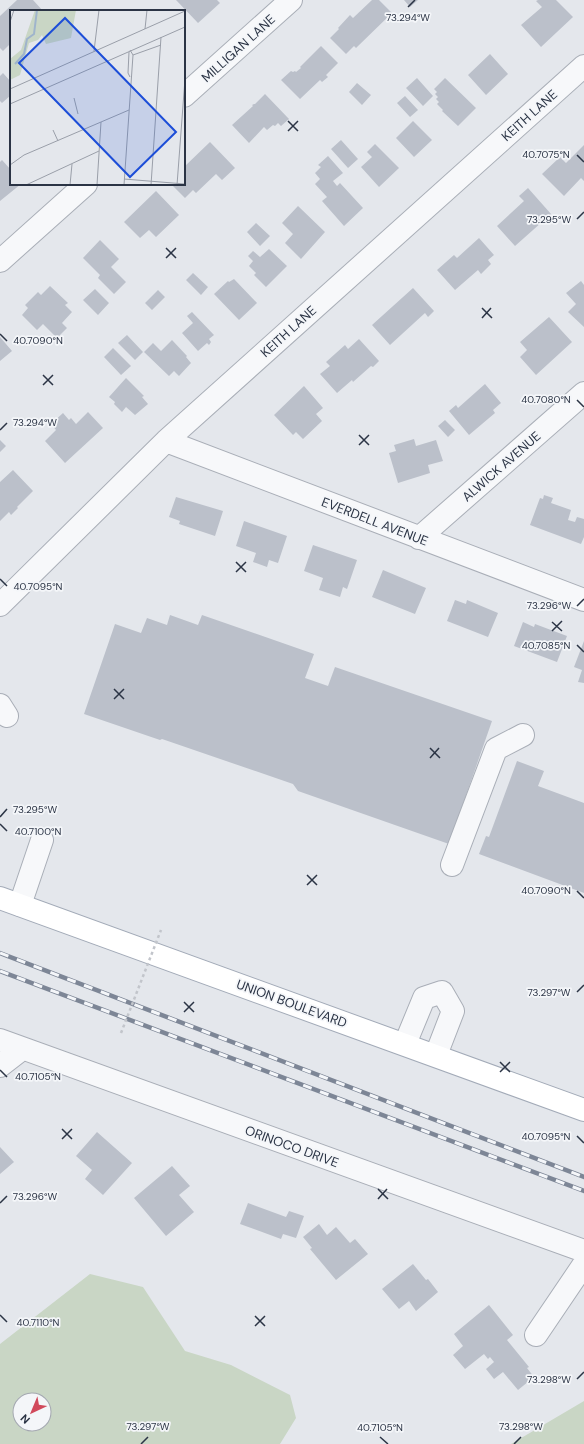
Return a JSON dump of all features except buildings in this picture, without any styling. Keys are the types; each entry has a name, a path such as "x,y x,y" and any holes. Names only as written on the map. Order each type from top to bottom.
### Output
{"main road":[{"name":"UNION BOULEVARD","path":"10,901 584,1110"}],"street":[{"name":"MILLIGAN LANE","path":"185,95 291,0"},
{"name":"KEITH LANE","path":"0,605 166,441 584,66"},
{"path":"0,261 85,185"},
{"name":"ALWICK AVENUE","path":"419,538 584,393"},
{"name":"EVERDELL AVENUE","path":"166,441 584,600"},
{"path":"452,866 496,748 523,734"},
{"path":"10,901 42,840"},
{"path":"405,1044 424,998 442,992 454,1011 436,1055"},
{"name":"ORINOCO DRIVE","path":"0,1040 584,1252"},
{"path":"0,1066 22,1049"},
{"path":"536,1335 584,1264"}],"path":[{"path":"121,1033 161,930"}],"green space":[{"path":"90,1274 143,1287 185,1351 231,1365 290,1395 296,1418 280,1444 0,1444 0,1344"},
{"path":"584,1401 584,1444 511,1444"}],"railway":[{"path":"0,953 584,1177"},
{"path":"0,971 584,1191"}]}
